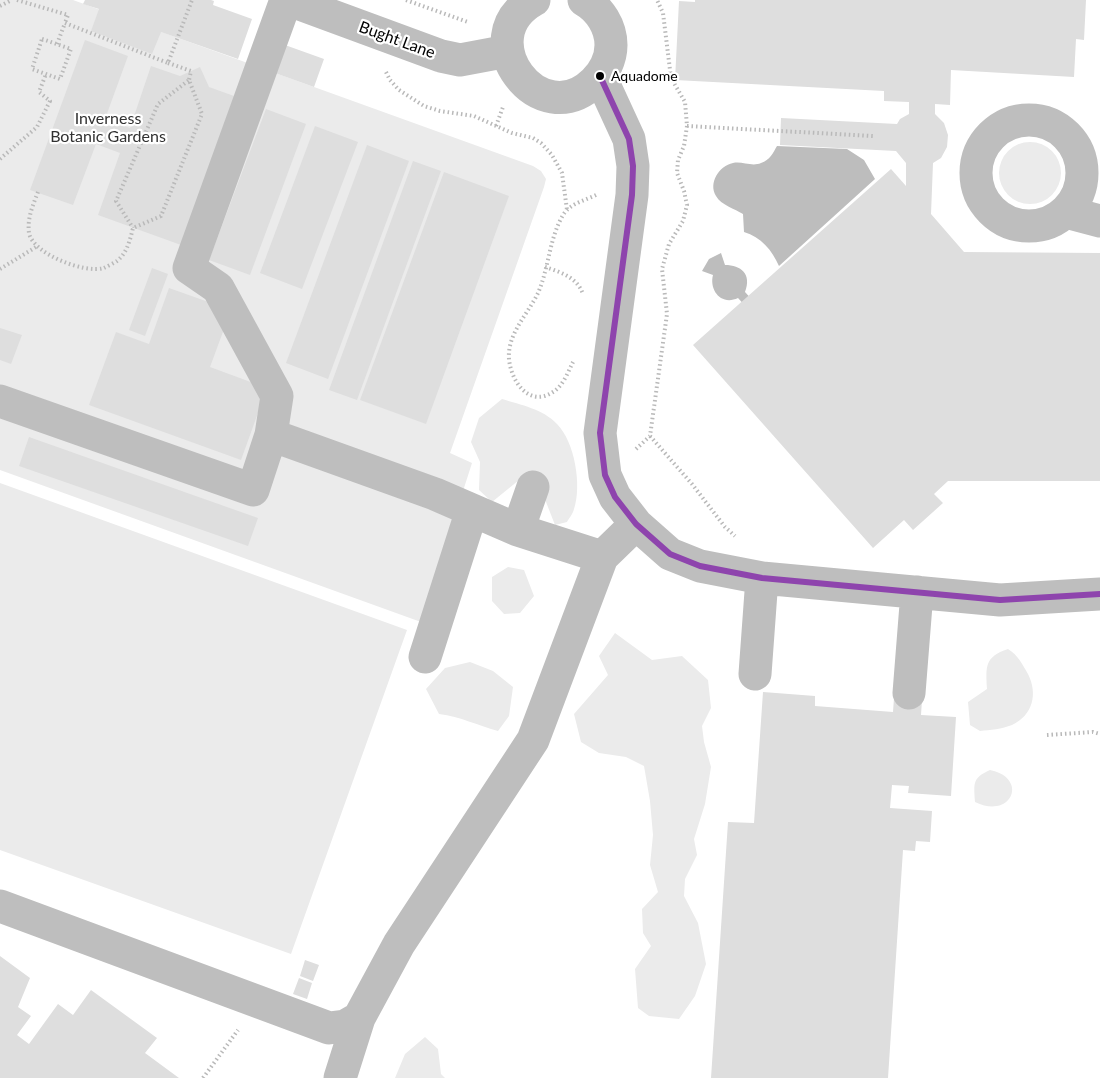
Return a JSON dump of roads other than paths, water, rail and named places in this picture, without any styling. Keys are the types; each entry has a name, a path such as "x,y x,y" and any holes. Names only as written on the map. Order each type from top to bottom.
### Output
{"street":[{"name":"Bught Lane","path":"288,0 441,56 460,60 508,51"},
{"path":"0,401 253,490 271,435 277,396 218,288 189,268 288,0"},
{"path":"534,0 519,12 511,26 507,42 509,58 516,73 526,86 557,97 573,95 589,87 600,76 608,62 611,46 609,30 602,15 584,0"},
{"path":"600,76 629,139 633,166 632,195 600,433 605,475 615,497 636,524 670,554 700,566 762,578 1000,600 1100,594"},
{"path":"1066,212 1100,221"},
{"path":"271,435 435,494 518,530 602,557"},
{"path":"518,530 533,487"},
{"path":"424,657 472,510"},
{"path":"340,1078 359,1018 399,944 533,740 602,557 636,524"},
{"path":"754,674 762,578"},
{"path":"909,693 917,592"},
{"path":"0,906 329,1028 345,1026 359,1018"}],"place":[{"name":"Aquadome","path":"600,76"}],"park label":[{"name":"Inverness Botanic Gardens","path":"108,128"}]}
